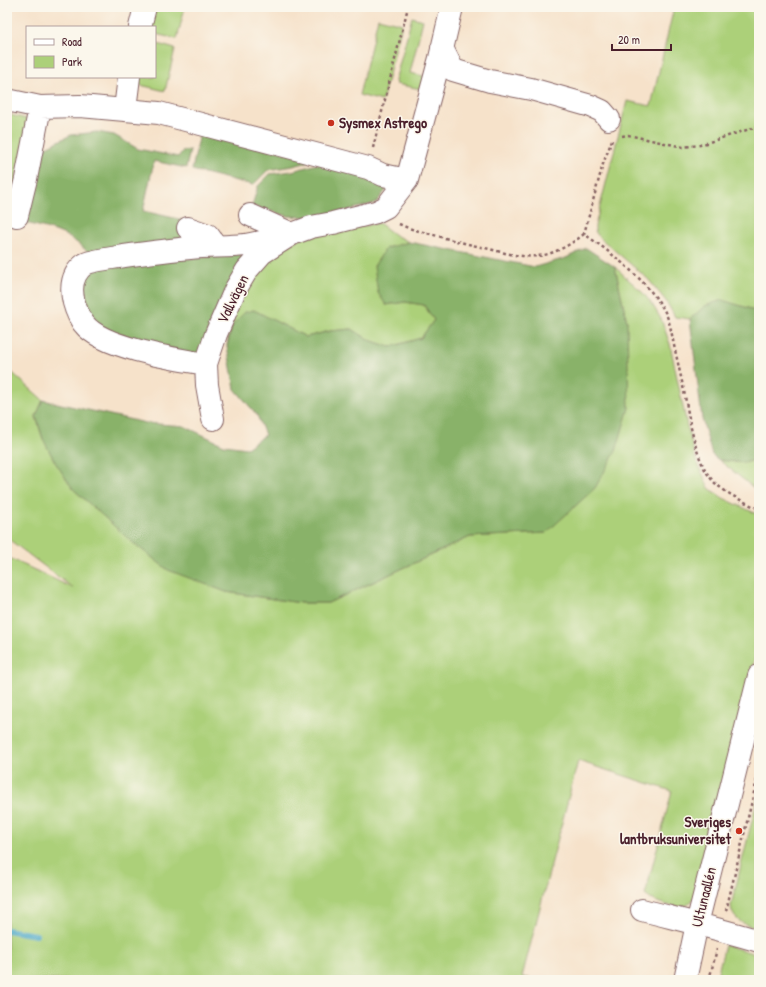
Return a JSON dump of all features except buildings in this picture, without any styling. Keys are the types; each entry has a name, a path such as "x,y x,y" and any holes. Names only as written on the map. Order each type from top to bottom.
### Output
{"street":[{"path":"140,26 145,7"},
{"name":"Vallvägen","path":"214,419 207,385 206,364 216,334 235,290 247,270 262,253 292,234 311,227 376,212 386,207 407,180 452,7"},
{"path":"442,48 454,70 490,81 545,93 591,106 602,111 614,131"},
{"path":"125,110 129,78"},
{"path":"7,100 40,107 80,106 160,113 368,168 383,175 407,180"},
{"path":"17,216 40,107"},
{"path":"250,215 292,234"},
{"path":"188,228 208,236 216,246"},
{"path":"206,364 168,357 128,347 109,341 94,333 84,324 75,308 72,298 72,284 77,273 86,264 107,259 189,248 244,245 292,234"},
{"name":"Ultunaallén","path":"685,980 697,924 759,676"},
{"path":"642,910 722,929 759,941"}],"path":[{"path":"368,168 408,7"},
{"path":"376,212 408,228 468,244 519,255 537,256 549,253 574,242 584,234 603,164 614,131 669,145 683,147 693,146 759,126"},
{"path":"584,234 606,249 657,298 670,323 692,433 698,454 714,482 741,501 759,508"},
{"path":"709,980 759,771"}],"green space":[{"path":"151,7 185,7 177,39 156,34 156,26 146,26"},
{"path":"674,7 759,7 759,314 748,308 705,306 690,319 675,317 666,301 648,279 599,237 595,231 627,101 651,106"},
{"path":"412,17 423,20 410,73 428,77 426,90 396,84 395,81"},
{"path":"378,18 402,24 382,101 359,95"},
{"path":"158,44 175,49 165,91 132,83 133,78 156,78 156,52"},
{"path":"7,114 30,120 7,214"},
{"path":"97,132 114,135 138,149 178,157 183,151 190,150 186,168 154,161 143,211 183,220 198,239 91,255 74,241 59,232 22,222 44,148 71,135"},
{"path":"200,133 311,159 305,163 268,170 253,185 192,170"},
{"path":"321,163 390,185 376,203 318,218 288,216 252,206 258,186 270,174 292,171"},
{"path":"379,223 395,235 409,242 386,248 386,305 405,302 424,305 434,320 421,338 390,347 369,340 352,329 330,331 306,337 253,310 233,324 227,346 231,311 266,260 298,239"},
{"path":"409,242 535,267 566,258 586,248 615,267 627,322 629,408 616,451 595,488 546,533 470,537 328,603 301,603 226,592 168,570 132,542 73,489 55,462 43,439 36,416 43,400 146,423 184,426 224,445 247,448 265,435 257,415 235,389 227,346 233,324 245,312 254,310 306,337 330,331 352,329 369,340 390,347 421,338 434,320 424,305 405,302 386,305 378,293 374,266 386,248"},
{"path":"242,254 247,259 202,354 186,356 93,325 80,306 84,272 103,266"},
{"path":"615,267 643,293 661,319 670,344 687,426 696,460 709,488 723,498 759,515 759,640 700,891 694,899 687,905 677,907 659,903 645,895 672,791 578,761 522,977 540,980 7,980 7,557 73,588 7,538 7,368 43,400 36,417 43,439 226,592 301,603 328,603 470,537 546,533 627,322"},
{"path":"722,300 748,308 759,314 759,458 744,463 719,460 712,455 702,419 690,319 705,306"},
{"path":"759,458 759,492 719,460 744,463"},
{"path":"759,792 759,929 740,922 734,916 731,906"},
{"path":"725,945 759,955 759,980 716,980"}],"waterway":[{"path":"7,930 36,935"}],"place":[{"name":"Sysmex Astrego","path":"331,123"},
{"name":"Sveriges lantbruksuniversitet","path":"739,831"}]}
